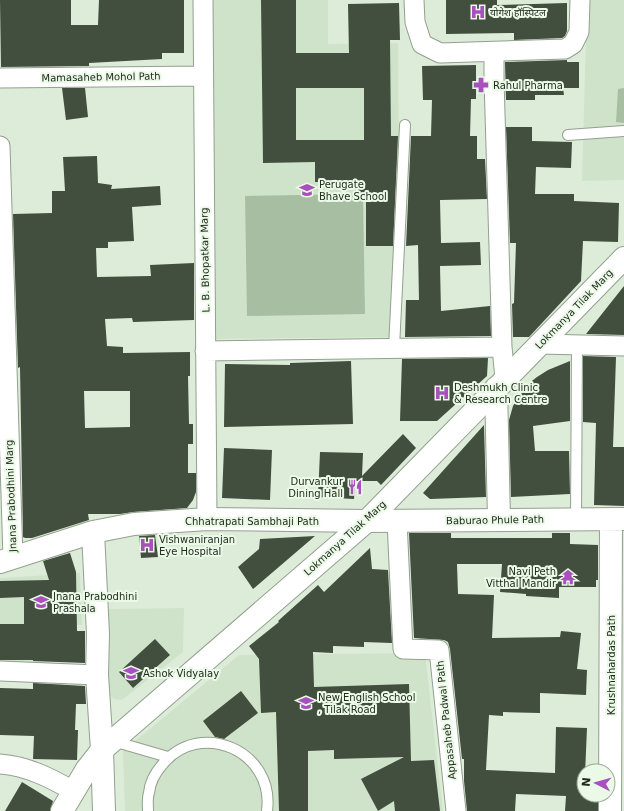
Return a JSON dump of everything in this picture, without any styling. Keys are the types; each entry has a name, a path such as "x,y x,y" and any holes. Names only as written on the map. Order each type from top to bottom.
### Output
{"street":[{"name":"L. B. Bhopatkar Marg","path":"203,0 207,519"},
{"path":"414,0 415,22 422,44 440,53 565,49 573,44 579,32 580,0"},
{"path":"494,52 502,347 500,519"},
{"name":"Mamasaheb Mohol Path","path":"0,78 203,76"},
{"name":"Jnana Prabodhini Marg","path":"0,146 7,560"},
{"name":"Lokmanya Tilak Marg","path":"62,811 87,769 108,746 366,521 624,258"},
{"path":"540,344 624,346"},
{"path":"205,351 502,347"},
{"name":"Chhatrapati Sambhaji Path","path":"7,560 93,532 134,524 207,519 366,521"},
{"name":"Baburao Phule Path","path":"366,521 618,519"},
{"name":"Krushnahardas Path","path":"610,811 617,768 618,519"},
{"name":"Appasaheb Padwal Path","path":"397,521 403,649 439,650 456,811"},
{"path":"93,532 98,634 97,675 108,746 104,811"},
{"path":"0,671 97,675"},
{"path":"0,764 35,772 56,780 73,791"}],"lane":[{"path":"394,348 405,125"},
{"path":"568,134 624,132"},
{"path":"576,519 577,345"},
{"path":"148,811 148,793 155,773 168,757 185,747 204,742 223,744 241,752 256,765 265,783 268,802 267,811"},
{"path":"108,746 168,757"}],"shaded area":[{"name":"Perugate Bhave School","path":"213,0 328,0 328,44 398,43 400,337 215,339"},
{"path":"587,0 624,0 624,180 582,181"},
{"path":"624,88 624,123 616,122 618,89"},
{"path":"363,194 365,314 247,316 245,196"},
{"name":"Jnana Prabodhini Prashala","path":"80,573 82,625 68,625 69,662 0,663 0,578"},
{"name":"Ashok Vidyalay","path":"184,608 183,652 122,700 114,699 108,694 105,609"},
{"name":"New English School , Tilak Road","path":"425,653 443,811 125,811 123,751 239,655"}],"building":[{"path":"0,0 71,0 71,25 98,25 99,0 184,0 184,53 162,53 162,59 89,63 89,66 1,67"},
{"path":"261,0 296,0 296,53 349,53 348,4 399,3 400,40 390,40 391,136 398,136 393,246 366,246 366,193 355,193 355,182 315,182 315,162 263,163","holes":["296,88 364,88 364,140 296,140"]},
{"path":"446,0 497,0 497,5 567,3 567,31 565,36 562,38 514,40 514,33 446,34"},
{"path":"567,60 567,62 579,62 579,88 563,88 564,95 535,95 535,100 506,100 505,62"},
{"path":"476,65 476,99 471,99 470,136 477,136 477,159 485,159 487,199 440,200 441,243 480,242 481,265 440,266 441,311 490,306 491,336 405,337 406,300 419,300 418,245 406,246 411,136 431,136 432,100 423,100 422,66"},
{"path":"62,88 85,88 88,117 66,120"},
{"path":"506,127 532,127 532,141 572,142 571,168 536,167 535,194 574,194 574,201 619,203 618,242 583,241 581,281 529,337 513,337 512,304 514,303 516,243 510,243"},
{"path":"97,156 98,183 112,185 111,189 160,186 161,205 132,207 134,241 108,242 108,248 96,248 97,277 151,276 150,265 194,263 194,320 133,322 132,318 105,319 107,346 123,347 123,353 190,352 190,376 188,376 189,424 193,424 193,444 188,444 188,473 196,473 196,492 193,500 187,508 120,514 88,514 89,520 32,538 25,538 23,537 20,367 18,368 13,214 52,213 52,191 65,191 63,157","holes":["84,391 130,391 130,427 85,428"]},
{"path":"624,286 624,335 586,334"},
{"path":"583,356 616,357 613,447 624,447 624,506 594,505 596,423 583,422"},
{"path":"488,358 487,376 437,421 400,421 402,359"},
{"path":"351,361 353,424 224,427 225,364 290,365 290,363"},
{"path":"570,361 570,421 533,426 535,451 569,451 570,494 511,497 509,420 513,406 528,384 548,370"},
{"path":"484,425 486,497 430,499 423,493"},
{"path":"403,434 416,448 381,485 377,481 355,481 354,499 318,497 320,452 363,453 362,476"},
{"path":"224,448 272,450 270,500 222,498"},
{"path":"409,533 451,533 451,538 552,538 552,533 570,533 570,544 598,545 598,580 596,580 596,587 559,587 559,598 526,596 526,594 500,592 502,564 457,564 458,594 494,595 492,638 560,637 561,631 581,633 577,669 587,670 586,695 540,693 540,713 503,712 503,716 489,715 486,770 555,773 556,727 587,728 586,763 576,763 576,803 598,803 598,811 565,811 566,796 516,794 515,811 467,811 464,781 464,759 462,759 448,642 444,640 414,638"},
{"path":"155,535 158,557 141,558 139,536"},
{"path":"315,536 253,589 238,567 259,549 260,539"},
{"path":"370,548 372,569 388,570 392,643 364,642 364,647 333,646 333,653 313,652 314,687 409,684 411,761 434,760 440,811 395,811 394,801 378,811 361,779 404,757 334,759 334,750 308,751 308,811 279,811 276,712 261,713 259,659 249,646 279,622 278,621 318,585 324,592"},
{"name":"Jnana Prabodhini Prashala","path":"70,553 76,572 77,631 85,631 85,663 0,660 0,624 24,624 24,597 0,598 0,581 49,580 43,561"},
{"path":"155,639 170,655 133,688 119,672"},
{"path":"33,683 85,686 86,704 76,704 75,730 78,730 77,760 33,759 34,736 0,735 0,688 33,689"},
{"path":"241,691 258,713 224,739 215,737 203,721"},
{"path":"22,782 53,801 50,811 5,811"}],"place":[{"name":"योगेश हॉस्पिटल","path":"478,12"},
{"name":"Rahul Pharma","path":"481,85"},
{"name":"Perugate Bhave School","path":"307,190"},
{"name":"Deshmukh Clinic & Research Centre","path":"442,393"},
{"name":"Durvankur Dining Hall","path":"355,487"},
{"name":"Vishwaniranjan Eye Hospital","path":"147,545"},
{"name":"Navi Peth Vitthal Mandir","path":"568,577"},
{"name":"Jnana Prabodhini Prashala","path":"41,602"},
{"name":"Ashok Vidyalay","path":"131,673"},
{"name":"New English School , Tilak Road","path":"306,703"}]}
